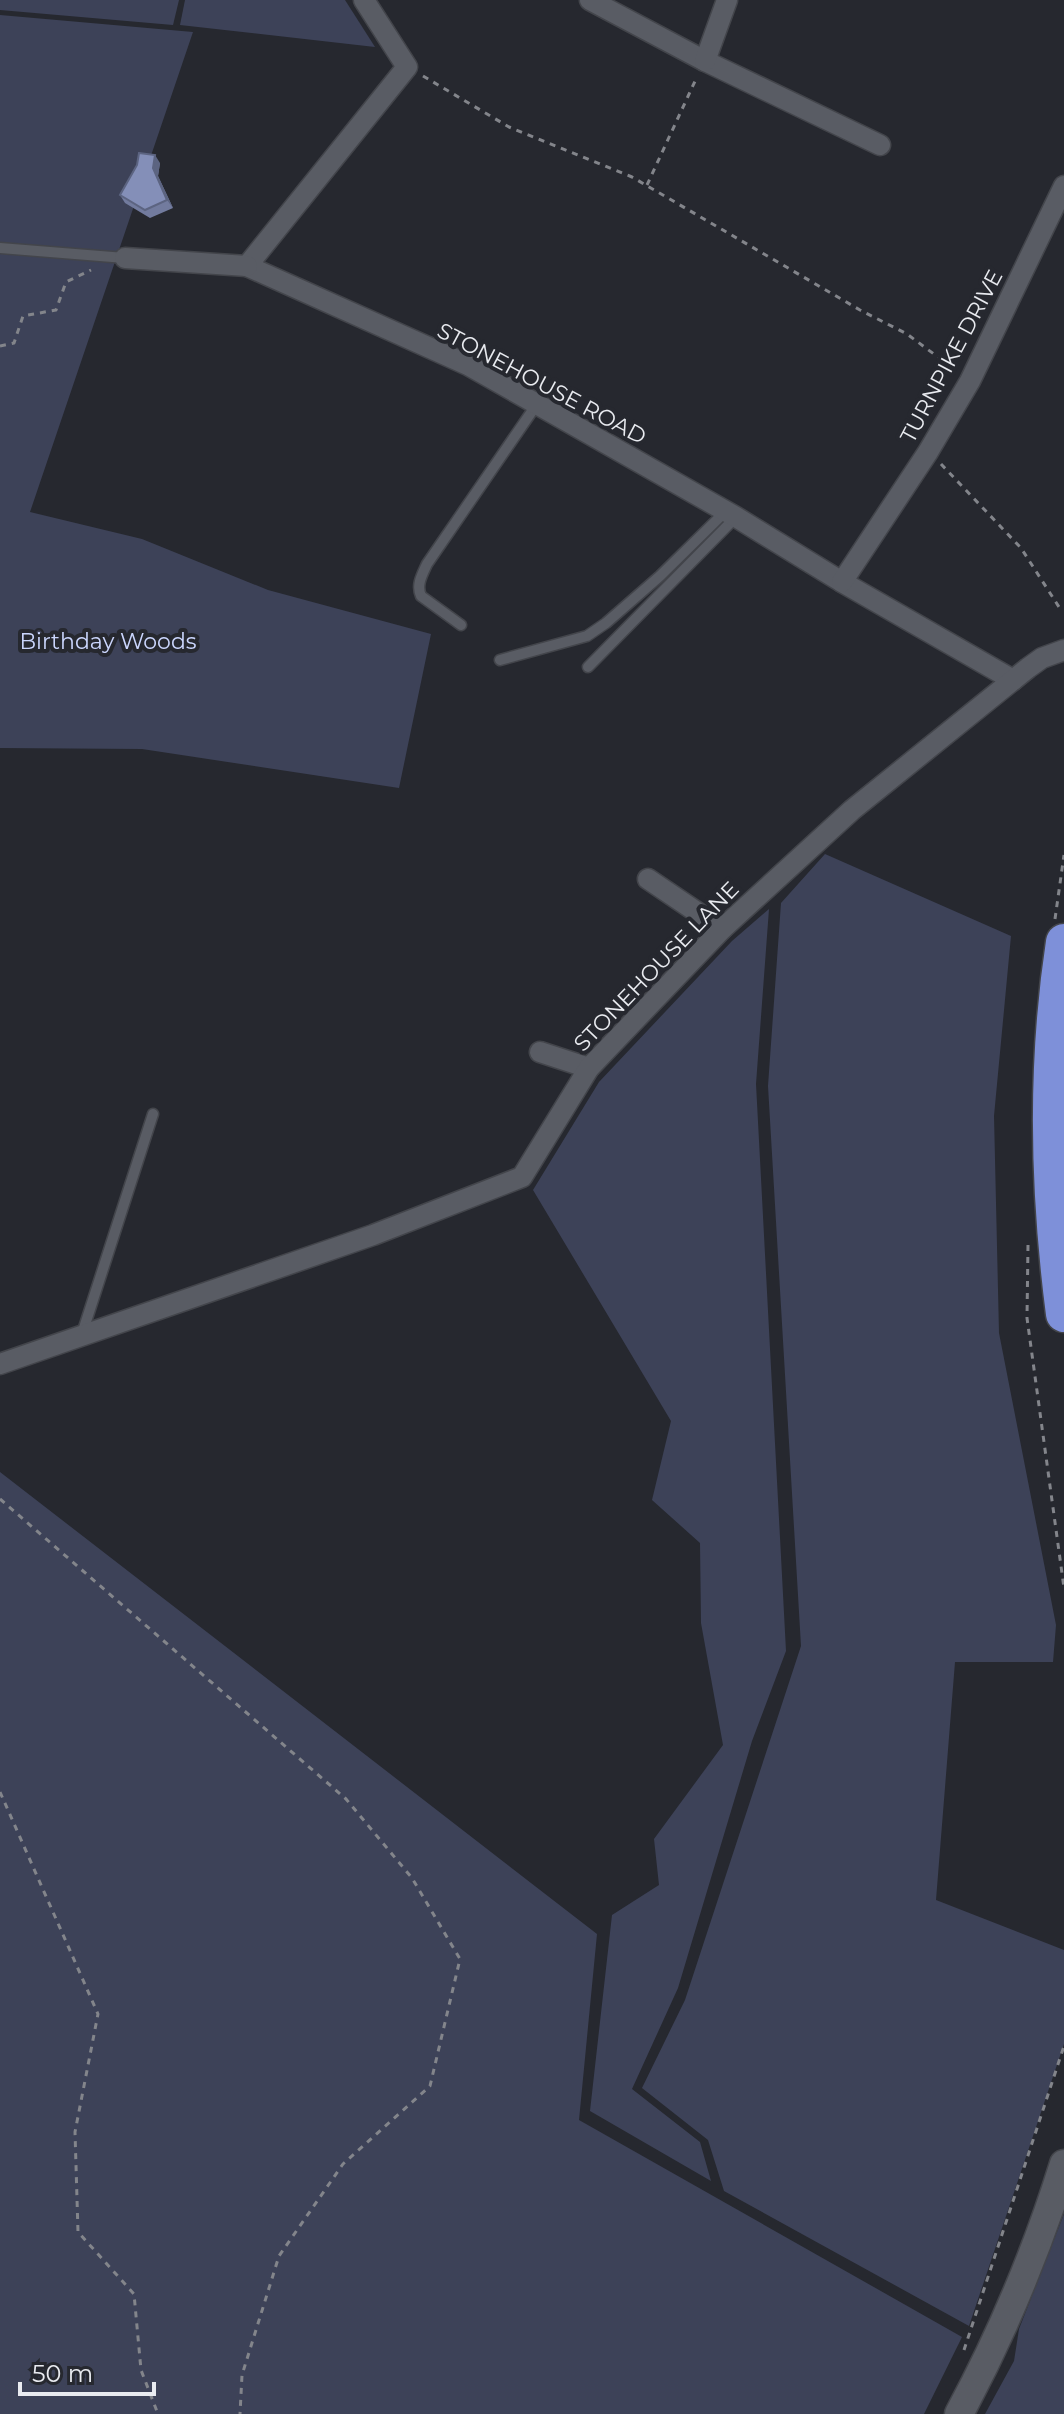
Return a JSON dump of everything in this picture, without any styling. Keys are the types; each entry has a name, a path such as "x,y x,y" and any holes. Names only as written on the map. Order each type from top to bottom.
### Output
{"highway":[{"path":"1064,942 1055,1014 1051,1126 1054,1231 1064,1314"}],"street":[{"path":"125,258 247,266 407,67 364,0"},
{"path":"590,0 705,61 880,145"},
{"path":"705,61 727,0"},
{"name":"TURNPIKE DRIVE","path":"842,582 928,452 970,381 1064,186"},
{"name":"STONEHOUSE ROAD","path":"247,266 468,365 731,514 1013,680"},
{"name":"STONEHOUSE LANE","path":"0,1364 373,1235 522,1177 589,1068 722,929 852,810 1042,658 1064,650"},
{"path":"648,879 722,929"},
{"path":"540,1052 589,1068"},
{"path":"959,2414 1014,2302 1037,2246 1064,2164"}],"lane":[{"path":"0,248 125,258"},
{"path":"461,625 421,596 418,590 420,581 427,564 537,404"},
{"path":"500,660 587,636 731,514"},
{"path":"588,667 731,514"},
{"path":"81,1338 153,1114"}],"path":[{"path":"647,186 705,61"},
{"path":"407,67 509,127 632,177 860,310 907,334 970,381"},
{"path":"0,346 14,343 23,316 56,310 66,282 125,258"},
{"path":"928,452 1021,548 1064,610"},
{"path":"0,1499 346,1799 412,1878 460,1959 430,2086 343,2164 279,2256 242,2375 240,2414"},
{"path":"0,1792 98,2014 75,2132 78,2232 134,2294 141,2370 158,2414"},
{"path":"962,2355 1064,2046"}],"green space":[{"path":"0,0 179,0 173,25 0,10"},
{"path":"185,0 345,0 375,47 180,25"},
{"name":"Birthday Woods","path":"0,15 193,32 30,512 142,539 268,590 431,634 399,788 142,749 0,748"},
{"path":"825,854 1011,936 994,1116 999,1333 1056,1625 1053,1662 955,1662 936,1900 1064,1950 1064,2044 969,2326 724,2191 708,2140 642,2088 685,2000 801,1646 768,1086 781,903"},
{"path":"769,909 756,1084 786,1651 752,1741 678,1988 632,2089 700,2142 711,2181 590,2111 612,1915 659,1885 654,1839 723,1745 701,1623 700,1543 652,1500 671,1421 533,1190 599,1082 732,941"},
{"path":"0,1472 597,1934 579,2120 962,2337 924,2414 0,2414"},
{"path":"1064,2214 1064,2414 985,2414 1014,2361 1019,2329"}],"building":[{"path":"139,153 155,155 153,168 167,200 145,210 120,195 137,165"}]}
